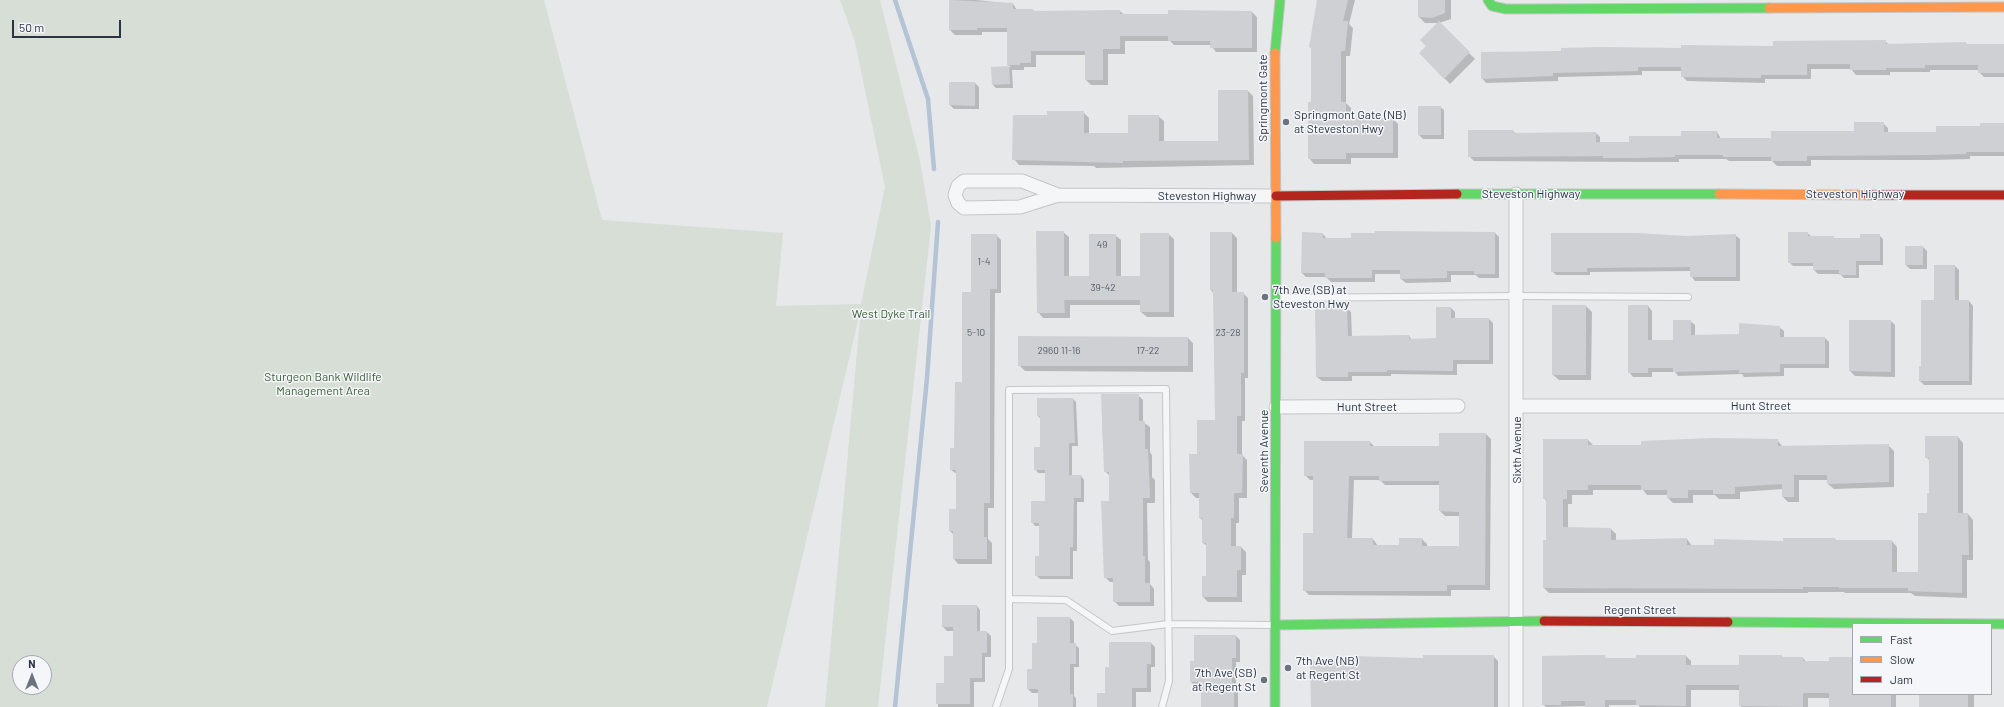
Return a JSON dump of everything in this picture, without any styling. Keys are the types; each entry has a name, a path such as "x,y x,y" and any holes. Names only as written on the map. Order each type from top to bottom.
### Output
{"street":[{"name":"Springmont Gate","path":"1276,196 1275,52 1280,0"},
{"path":"1488,0 1492,6 1506,9 2004,7"},
{"name":"Steveston Highway","path":"1058,195 1022,181 964,181 958,186 955,195 958,203 964,208 1020,208 1058,195 2004,195"},
{"name":"Sixth Avenue","path":"1516,194 1516,707"},
{"name":"Seventh Avenue","path":"1275,707 1276,196"},
{"name":"Hunt Street","path":"1276,407 1458,406"},
{"name":"Hunt Street","path":"1517,406 2004,406"},
{"name":"Regent Street","path":"1275,625 1516,621 1852,623"},
{"name":"Regent Street","path":"1992,624 2004,624"}],"lane":[{"path":"1276,298 1516,296 1688,297"},
{"path":"996,707 1009,669 1009,390 1166,389 1169,681 1162,707"},
{"path":"1009,599 1066,600 1112,631 1168,624 1275,625"}],"green space":[{"name":"Sturgeon Bank Wildlife Management Area","path":"0,0 544,0 602,220 783,233 776,306 861,304 885,187 855,42 840,0 880,0 920,161 931,226 878,707 825,707 861,308 767,707 0,707"}],"building":[{"path":"949,0 1013,3 1013,9 1033,9 1033,11 1120,10 1120,14 1168,14 1168,10 1252,11 1252,48 1210,48 1210,41 1168,41 1168,36 1120,36 1120,49 1103,49 1103,80 1085,80 1085,51 1031,51 1031,63 1007,65 1007,28 949,30"},
{"path":"1317,0 1348,0 1343,21 1348,21 1345,51 1341,51 1341,102 1346,102 1346,118 1393,118 1393,153 1346,153 1346,159 1308,159 1308,102 1311,102 1311,48 1309,47"},
{"path":"1418,0 1445,0 1445,13 1432,18 1418,17"},
{"path":"1439,21 1470,52 1444,79 1419,53 1426,46 1420,40"},
{"path":"1886,40 1886,44 1966,42 1966,44 2004,44 2004,73 1978,73 1978,65 1925,65 1925,68 1850,70 1850,64 1807,64 1807,75 1761,75 1761,78 1681,77 1681,67 1638,67 1638,71 1553,73 1553,76 1481,79 1481,52 1561,51 1561,48 1602,47 1681,48 1681,45 1773,46 1773,41"},
{"path":"1009,66 1010,84 992,85 991,67"},
{"path":"949,82 975,82 975,106 949,105"},
{"path":"1218,90 1248,90 1249,160 1123,161 1123,163 1012,160 1013,115 1047,115 1047,111 1084,111 1084,133 1128,133 1128,115 1159,115 1159,141 1218,141"},
{"path":"1418,106 1441,106 1441,135 1418,135"},
{"path":"1854,122 1884,122 1884,132 1936,132 1936,126 1980,126 1980,123 2004,123 2004,152 1966,152 1966,154 1925,155 1807,156 1807,161 1771,161 1771,157 1723,157 1723,155 1675,155 1675,157 1634,158 1603,158 1603,156 1468,157 1468,130 1513,130 1513,133 1596,132 1596,142 1629,142 1629,136 1681,136 1681,131 1717,131 1717,138 1771,138 1771,131 1854,131"},
{"path":"1036,231 1064,231 1064,276 1089,276 1089,234 1116,234 1116,276 1140,276 1140,233 1169,233 1169,312 1140,312 1140,300 1064,300 1065,313 1037,313"},
{"path":"1375,231 1495,232 1495,274 1474,274 1474,271 1447,271 1447,278 1400,279 1400,270 1372,270 1372,278 1325,278 1325,273 1301,273 1302,232 1323,233 1323,238 1351,238 1351,233 1375,233"},
{"path":"1210,232 1232,232 1232,292 1244,292 1244,373 1241,373 1241,416 1237,416 1237,454 1243,454 1242,493 1234,493 1234,518 1231,518 1231,546 1241,546 1241,570 1237,570 1237,597 1202,597 1202,576 1206,576 1206,543 1202,543 1202,518 1199,518 1199,493 1190,493 1189,454 1197,454 1197,420 1215,420 1213,290 1210,290"},
{"path":"1788,232 1808,232 1808,236 1834,236 1834,238 1860,238 1860,234 1880,234 1880,261 1856,261 1856,275 1839,275 1839,270 1813,270 1813,263 1788,263"},
{"path":"1551,233 1637,233 1686,236 1736,234 1736,277 1690,277 1690,267 1587,268 1587,272 1551,272"},
{"path":"971,234 997,234 997,289 990,289 990,503 984,503 984,537 987,537 987,559 953,559 953,531 949,531 949,509 956,509 956,470 950,470 950,448 954,448 955,382 962,382 962,292 971,292"},
{"path":"1905,246 1923,246 1923,265 1905,265"},
{"path":"1934,265 1955,265 1955,300 1969,300 1969,381 1919,381 1919,366 1921,366 1921,300 1934,300"},
{"path":"1552,305 1586,305 1586,375 1552,375"},
{"path":"1628,305 1648,305 1648,340 1673,340 1673,320 1691,320 1691,335 1739,334 1739,323 1780,326 1780,337 1825,337 1825,364 1780,364 1780,372 1739,373 1739,370 1673,372 1673,368 1648,368 1648,373 1628,373"},
{"path":"1315,307 1347,307 1348,336 1409,335 1409,339 1436,338 1436,307 1451,307 1451,318 1489,318 1489,360 1453,360 1453,371 1387,370 1387,372 1348,372 1348,377 1316,377"},
{"path":"1849,320 1891,320 1891,372 1849,371"},
{"path":"1018,336 1188,337 1188,366 1018,366"},
{"path":"1101,394 1139,394 1139,421 1145,421 1145,449 1148,449 1150,498 1143,498 1143,556 1145,556 1145,583 1150,583 1150,602 1113,602 1113,578 1104,578 1101,501 1109,501 1109,472 1104,472"},
{"path":"1037,398 1073,398 1075,443 1069,443 1069,475 1081,475 1081,498 1074,498 1073,547 1070,547 1070,576 1035,576 1035,556 1039,556 1039,523 1031,523 1031,501 1045,501 1045,470 1034,470 1034,447 1040,447 1040,416 1037,416"},
{"path":"1439,433 1486,433 1485,585 1447,585 1447,591 1303,591 1303,533 1313,533 1313,476 1304,476 1304,441 1370,441 1370,446 1439,446","holes":["1349,476 1379,476 1379,481 1439,481 1439,511 1459,512 1459,546 1422,546 1422,538 1399,538 1399,545 1373,545 1373,538 1347,538"]},
{"path":"1925,436 1958,436 1958,513 1968,513 1969,555 1962,555 1962,593 1908,591 1908,588 1839,587 1803,587 1803,589 1543,588 1543,540 1546,540 1546,499 1543,499 1543,439 1588,439 1588,445 1641,445 1641,441 1713,438 1778,439 1778,446 1889,444 1889,482 1827,484 1827,475 1794,475 1794,497 1782,497 1782,484 1735,487 1735,494 1713,494 1713,490 1688,490 1688,498 1667,498 1667,490 1641,490 1641,485 1588,485 1588,490 1567,490 1567,499 1563,499 1563,527 1611,528 1611,540 1687,538 1687,545 1714,545 1714,539 1783,541 1783,538 1835,538 1835,540 1892,540 1892,572 1918,572 1918,513 1927,513 1927,493 1929,493 1929,458 1925,458"},
{"path":"942,605 977,605 977,631 987,631 987,653 982,653 982,678 970,678 970,704 936,704 936,683 944,683 944,656 953,656 953,627 942,627"},
{"path":"1037,617 1070,617 1070,643 1076,643 1076,664 1070,664 1070,694 1073,694 1073,707 1038,707 1038,689 1027,689 1027,669 1032,669 1032,643 1037,643"},
{"path":"1194,635 1236,635 1236,658 1232,658 1234,707 1201,707 1201,682 1190,682 1190,661 1194,661"},
{"path":"1109,642 1151,642 1151,664 1147,664 1147,688 1132,688 1132,707 1097,707 1097,693 1105,693 1105,667 1109,667"},
{"path":"1423,655 1494,655 1494,707 1311,707 1310,661 1349,661 1349,656 1423,658"},
{"path":"1605,655 1605,658 1636,658 1636,655 1686,655 1686,665 1739,665 1739,655 1782,655 1782,657 1803,657 1803,661 1829,661 1829,657 1852,657 1852,695 1891,695 1891,707 1829,707 1829,693 1803,693 1803,707 1739,706 1739,685 1686,685 1686,706 1636,705 1636,700 1605,700 1605,707 1585,707 1585,701 1561,701 1561,705 1542,705 1542,656"},
{"path":"1919,695 1968,695 1968,707 1919,707"}],"waterway":[{"path":"895,0 928,99 934,169"},
{"path":"895,707 927,378 938,222"}],"traffic: fast":[{"path":"1275,53 1280,0"},
{"path":"1488,0 1492,6 1506,9 1769,8"},
{"path":"1457,194 1719,194"},
{"path":"1275,707 1276,238"},
{"path":"1275,625 1544,621"},
{"path":"1728,622 1866,623"},
{"path":"1992,624 2004,624"}],"traffic: slow":[{"path":"1769,8 2004,7"},
{"path":"1275,53 1276,238"},
{"path":"1719,194 1868,195"}],"traffic: jam":[{"path":"1276,196 1457,194"},
{"path":"1868,195 2004,195"},
{"path":"1544,621 1728,622"}],"place":[{"name":"Springmont Gate (NB) at Steveston Hwy","path":"1286,122"},
{"name":"7th Ave (SB) at Steveston Hwy","path":"1265,297"},
{"name":"7th Ave (NB) at Regent St","path":"1288,668"},
{"name":"7th Ave (SB) at Regent St","path":"1264,680"}],"park label":[{"name":"West Dyke Trail","path":"891,314"}]}
